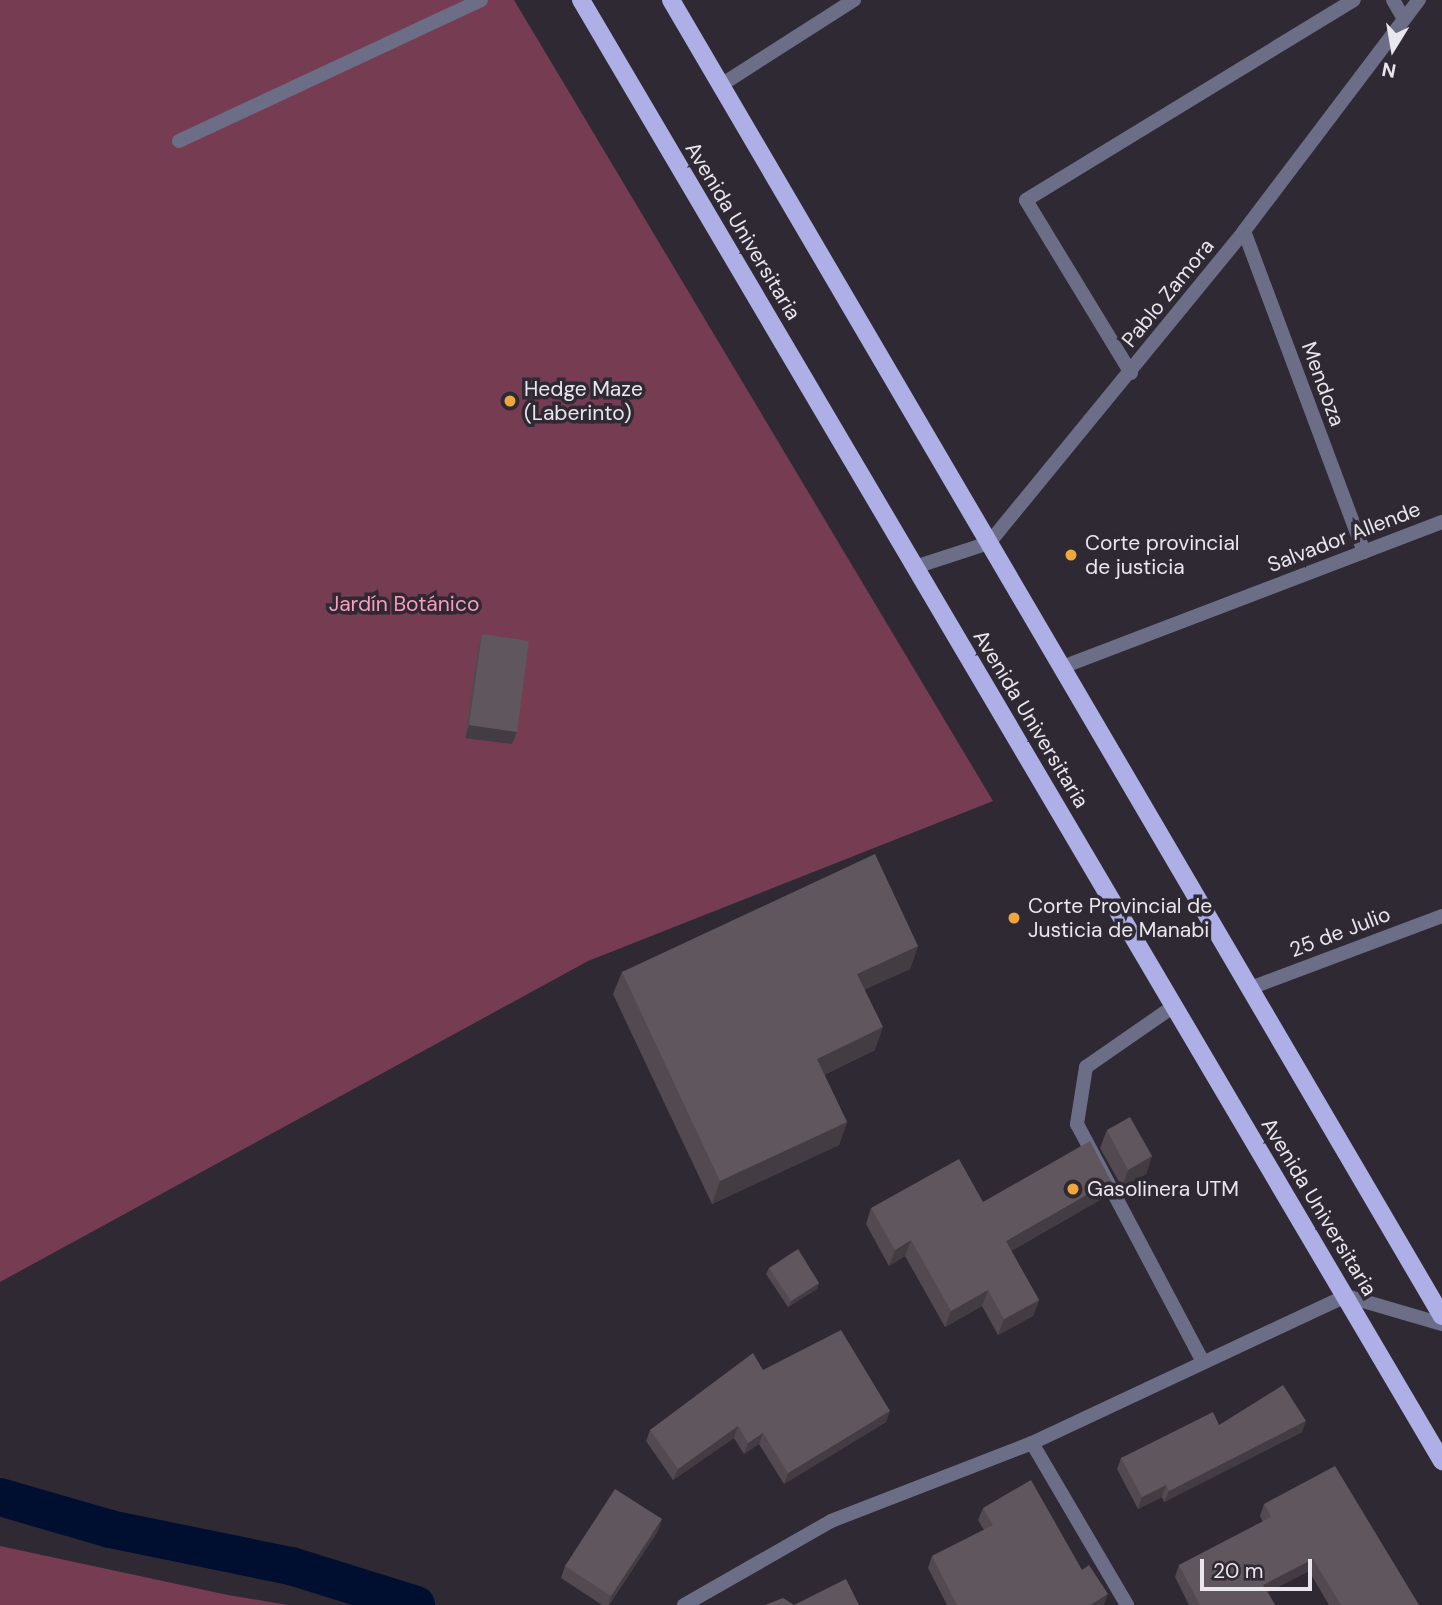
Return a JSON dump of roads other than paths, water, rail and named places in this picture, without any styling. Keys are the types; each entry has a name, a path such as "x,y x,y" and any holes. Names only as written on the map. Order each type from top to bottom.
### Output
{"main road":[{"name":"Avenida Universitaria","path":"581,0 1442,1461"},
{"path":"671,0 989,543 1065,666 1442,1315"}],"street":[{"path":"179,141 481,0"},
{"path":"721,85 854,0"},
{"path":"1131,373 1026,200 1354,0"},
{"path":"1393,0 1404,19"},
{"name":"Pablo Zamora","path":"989,543 1131,373 1244,231 1419,0"},
{"name":"Mendoza","path":"1244,231 1364,552"},
{"name":"Salvador Allende","path":"1065,666 1442,522"},
{"path":"915,567 989,543"},
{"name":"25 de Julio","path":"1253,987 1442,916"},
{"path":"1174,1006 1086,1067 1077,1124 1202,1360"},
{"path":"684,1605 831,1521 1032,1443 1202,1360 1346,1296 1442,1324"},
{"path":"1032,1443 1127,1605"}],"waterway":[{"path":"0,1497 110,1529 291,1566 416,1605"}],"place":[{"name":"Hedge Maze (Laberinto)","path":"510,401"},
{"name":"Corte provincial de justicia","path":"1071,555"},
{"name":"Corte Provincial de Justicia de Manabi","path":"1014,918"},
{"name":"Gasolinera UTM","path":"1073,1189"}],"park label":[{"name":"Jardín Botánico","path":"404,604"}]}
